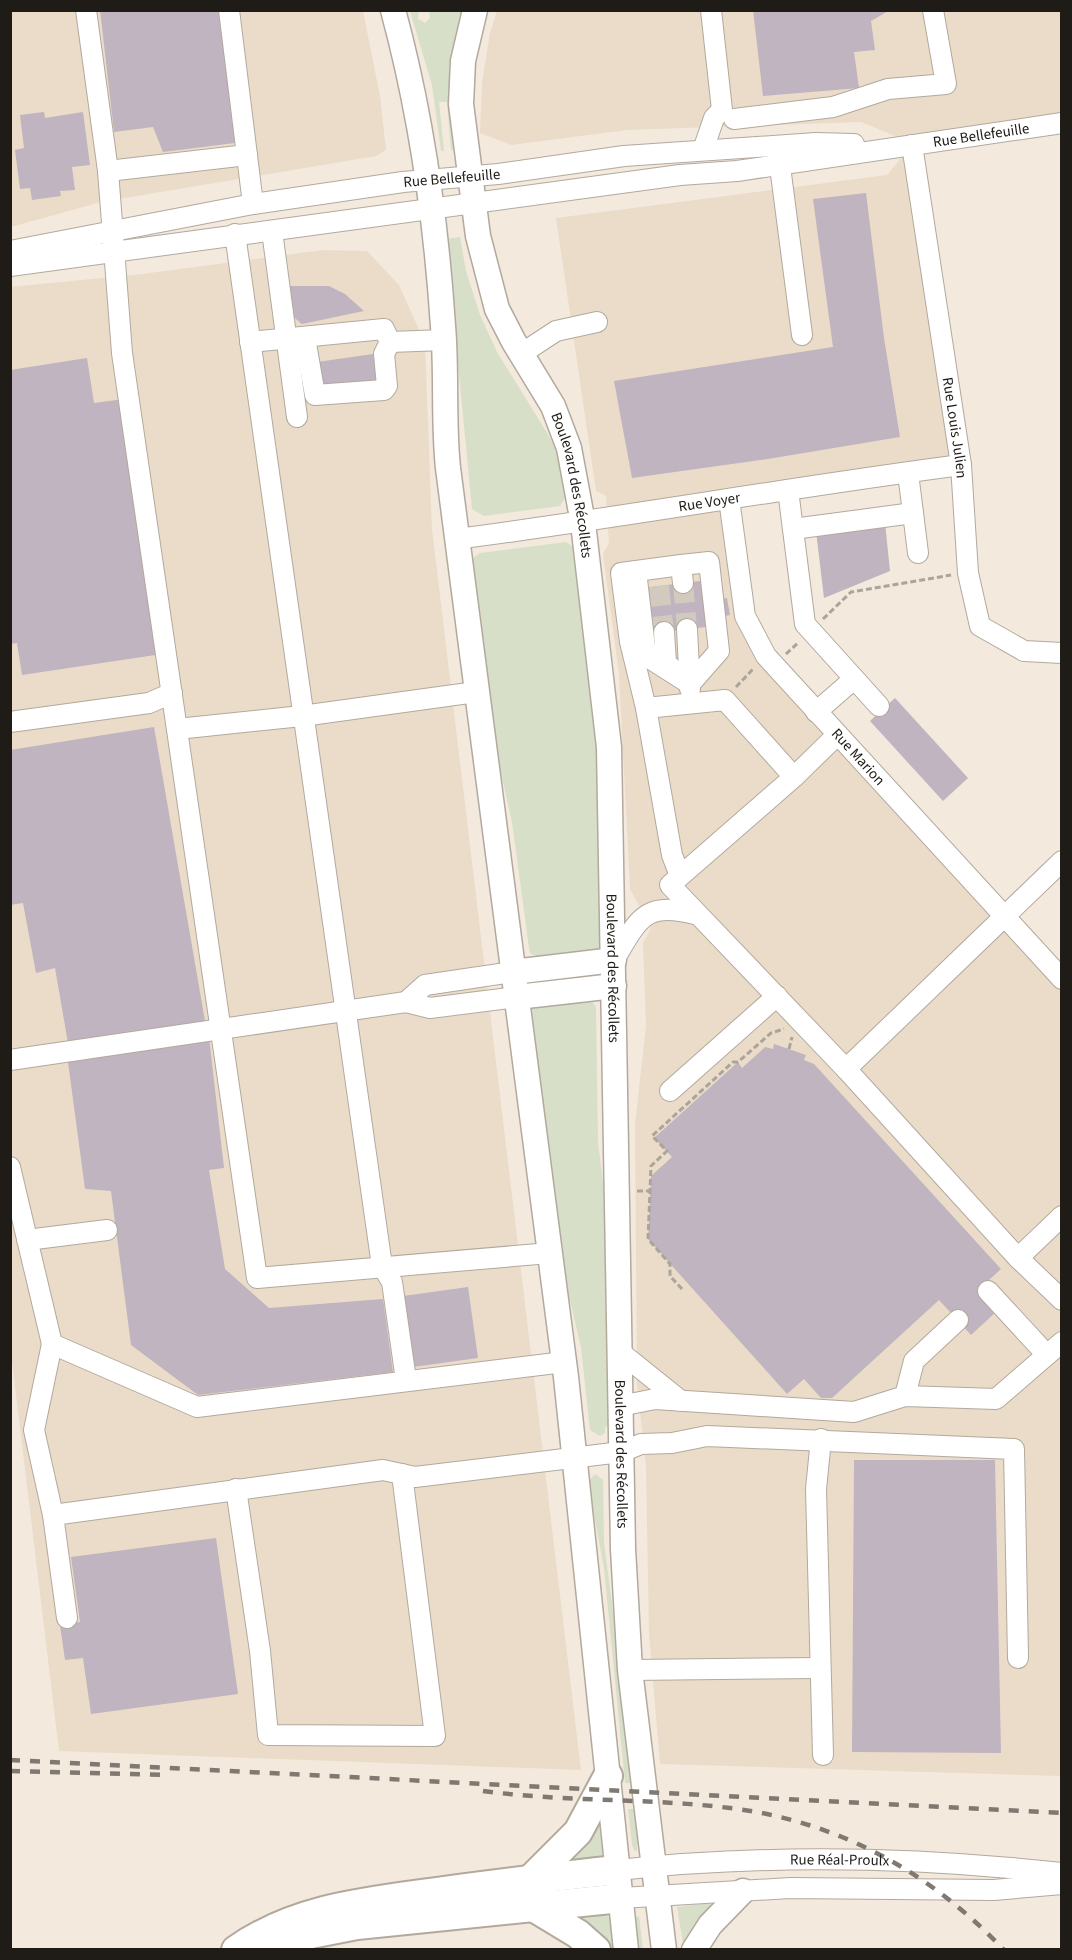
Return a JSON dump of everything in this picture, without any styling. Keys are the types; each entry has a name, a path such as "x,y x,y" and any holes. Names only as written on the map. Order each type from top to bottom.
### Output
{"highway":[{"path":"531,1879 578,1832 608,1776"},
{"path":"236,1950 278,1925 323,1910 531,1879 618,1870"},
{"path":"274,1950 311,1934 357,1925 621,1898"},
{"path":"536,1908 578,1934 596,1950"}],"main road":[{"path":"393,10 411,78 431,210 444,340 445,441 564,1362 626,1950"},
{"name":"Boulevard des Récollets","path":"475,10 465,52 461,83 473,203 492,293 504,324 548,397 563,428 572,462 583,523 609,747 623,1549 630,1670 664,1950"},
{"path":"513,972 614,960"},
{"path":"517,997 614,986"},
{"path":"694,1950 710,1925 743,1891"}],"street":[{"path":"86,10 108,171 122,353 257,1278 550,1253"},
{"path":"229,10 253,204"},
{"path":"711,10 728,115 736,148 737,171"},
{"path":"703,150 714,118 832,107 888,89 946,84 933,10"},
{"name":"Rue Bellefeuille","path":"10,251 253,204 624,156 736,148 779,155 902,146 1062,123"},
{"name":"Rue Louis Julien","path":"902,146 961,465 968,573 980,626 1024,651 1062,653"},
{"path":"108,171 247,155"},
{"path":"779,155 802,335"},
{"name":"Rue Bellefeuille","path":"11,265 681,175 737,171 779,155"},
{"path":"250,342 295,338 384,328 390,342 384,354 387,382 384,390 319,397 312,390 295,338 272,231"},
{"path":"235,234 382,1266 392,1282 406,1380"},
{"path":"521,354 556,331 597,321"},
{"path":"295,338 297,417"},
{"path":"390,342 444,340"},
{"name":"Rue Voyer","path":"457,539 583,523 729,498 961,465"},
{"path":"908,473 918,553"},
{"path":"788,490 805,624 879,706"},
{"name":"Rue Marion","path":"729,498 745,616 770,661 1002,917 1062,979"},
{"path":"794,530 913,513"},
{"path":"646,708 690,693 719,651 709,562 682,574 658,577 636,571 621,573 630,642 646,708 672,855 680,876"},
{"path":"636,571 646,656 690,693 725,700 794,777"},
{"path":"687,629 690,693"},
{"path":"663,632 666,663 690,693"},
{"path":"816,712 854,679"},
{"path":"177,729 302,716 476,692"},
{"path":"10,722 148,703 171,693"},
{"path":"837,735 794,777 670,885 846,1069 1018,1258 1062,1300"},
{"path":"846,1069 1062,861"},
{"path":"614,960 637,921 646,913 670,909 698,915"},
{"path":"406,1002 425,985 513,972"},
{"path":"670,1091 777,996"},
{"path":"10,1060 406,1002 430,1008 517,997"},
{"path":"10,1167 52,1344 34,1430 53,1515 67,1618"},
{"path":"1018,1258 1062,1216"},
{"path":"27,1240 107,1230"},
{"path":"620,1406 649,1399 854,1412 905,1396 996,1399 1054,1348 988,1291"},
{"path":"905,1396 914,1361 958,1320"},
{"path":"52,1344 197,1407 564,1362"},
{"path":"620,1352 681,1401"},
{"path":"53,1515 236,1488 383,1470 415,1477 575,1458 621,1452 641,1444 672,1443 707,1436 821,1439 1014,1449 1018,1658"},
{"path":"821,1439 816,1489 823,1755"},
{"path":"236,1488 258,1641 268,1735 435,1736 402,1474"},
{"path":"630,1670 820,1668"},
{"name":"Rue Réal-Proulx","path":"618,1870 788,1859 991,1866 1062,1873"},
{"name":"Rue Réal-Proulx","path":"621,1898 813,1888 994,1890 1062,1884"}],"path":[{"path":"725,700 770,661 811,630 851,592 968,573"},
{"path":"682,1289 670,1276 670,1264 648,1239 651,1166 667,1151 652,1136 733,1062 738,1062 767,1033 789,1029"},
{"path":"629,1191 650,1191"}],"shaded area":[{"path":"11,11 363,11 380,96 386,150 376,156 101,202 11,227"},
{"path":"497,11 1061,11 1061,121 912,143 861,122 627,130 511,145 480,133 482,83 490,33"},
{"path":"912,145 961,465 729,498 745,616 774,666 1061,974 1061,1776 660,1764 649,1633 646,1467 637,1383 635,1125 646,1025 643,943 651,928 630,889 619,674 603,554 609,543 606,496 596,491 556,218 887,175"},
{"path":"323,250 367,251 399,285 425,343 432,529 581,1770 59,1751 10,1345 10,287 142,274"}],"green space":[{"path":"410,11 419,11 418,19 425,23 430,18 429,11 463,11 454,49 455,149 451,150 447,102 439,102 444,151 441,151 432,85"},
{"path":"460,237 466,271 480,315 497,352 552,441 561,465 568,500 564,499 560,506 484,516 472,509 446,239"},
{"path":"566,542 574,547 601,784 602,946 595,951 539,958 530,953 529,948 512,822 491,728 470,560 480,553"},
{"path":"591,1000 596,1007 598,1142 608,1223 611,1426 605,1427 605,1433 600,1436 590,1430 581,1347 561,1262 529,1013 534,1006"},
{"path":"595,1474 603,1480 604,1542 635,1783 625,1783 604,1568 588,1482"},
{"path":"628,1809 639,1809 637,1851 632,1845"},
{"path":"601,1818 604,1850 602,1856 564,1862"},
{"path":"709,1903 712,1905 711,1908 683,1943 677,1907"},
{"path":"606,1915 612,1920 616,1949 608,1949 580,1923 581,1919"},
{"path":"639,1916 643,1949 637,1949 636,1917"}],"building":[{"path":"100,10 219,10 235,143 163,152 153,127 114,132"},
{"path":"753,10 890,10 871,21 875,50 854,52 859,88 763,96"},
{"path":"44,112 45,118 83,112 90,165 72,167 75,190 60,191 61,196 32,200 30,188 20,189 15,150 24,148 20,115"},
{"path":"866,193 884,338 900,437 632,478 614,381 833,347 813,199"},
{"path":"286,286 329,286 345,294 364,311 302,324 290,314"},
{"path":"373,354 377,381 321,388 317,362"},
{"path":"87,358 94,403 124,399 162,654 22,675 17,643 10,644 10,370"},
{"path":"885,523 890,571 824,598 816,531"},
{"path":"708,580 714,626 648,634 642,588"},
{"path":"727,598 730,615 724,616 721,599"},
{"path":"895,698 968,778 943,801 870,721"},
{"path":"154,727 205,1021 68,1043 55,968 36,973 23,903 10,905 10,750"},
{"path":"209,1037 224,1168 209,1170 225,1269 269,1308 383,1299 393,1372 198,1395 131,1345 111,1191 85,1189 68,1062"},
{"path":"774,1044 806,1055 804,1060 814,1064 1001,1269 978,1290 997,1311 971,1335 939,1300 832,1398 821,1398 804,1379 787,1394 648,1239 651,1176 672,1157 654,1138 738,1062 742,1068 765,1047 773,1049"},
{"path":"468,1287 478,1358 406,1368 396,1297"},
{"path":"854,1460 995,1460 1001,1753 852,1752"},
{"path":"216,1538 238,1694 91,1714 83,1658 65,1660 60,1625 80,1622 71,1557"}],"tunnel":[{"path":"683,583 687,629"},
{"path":"659,586 664,632"}],"railway":[{"path":"10,1760 1062,1813"},
{"path":"10,1771 165,1775"},
{"path":"483,1791 730,1808 807,1825 879,1854 913,1874 945,1896 1004,1950"}]}
